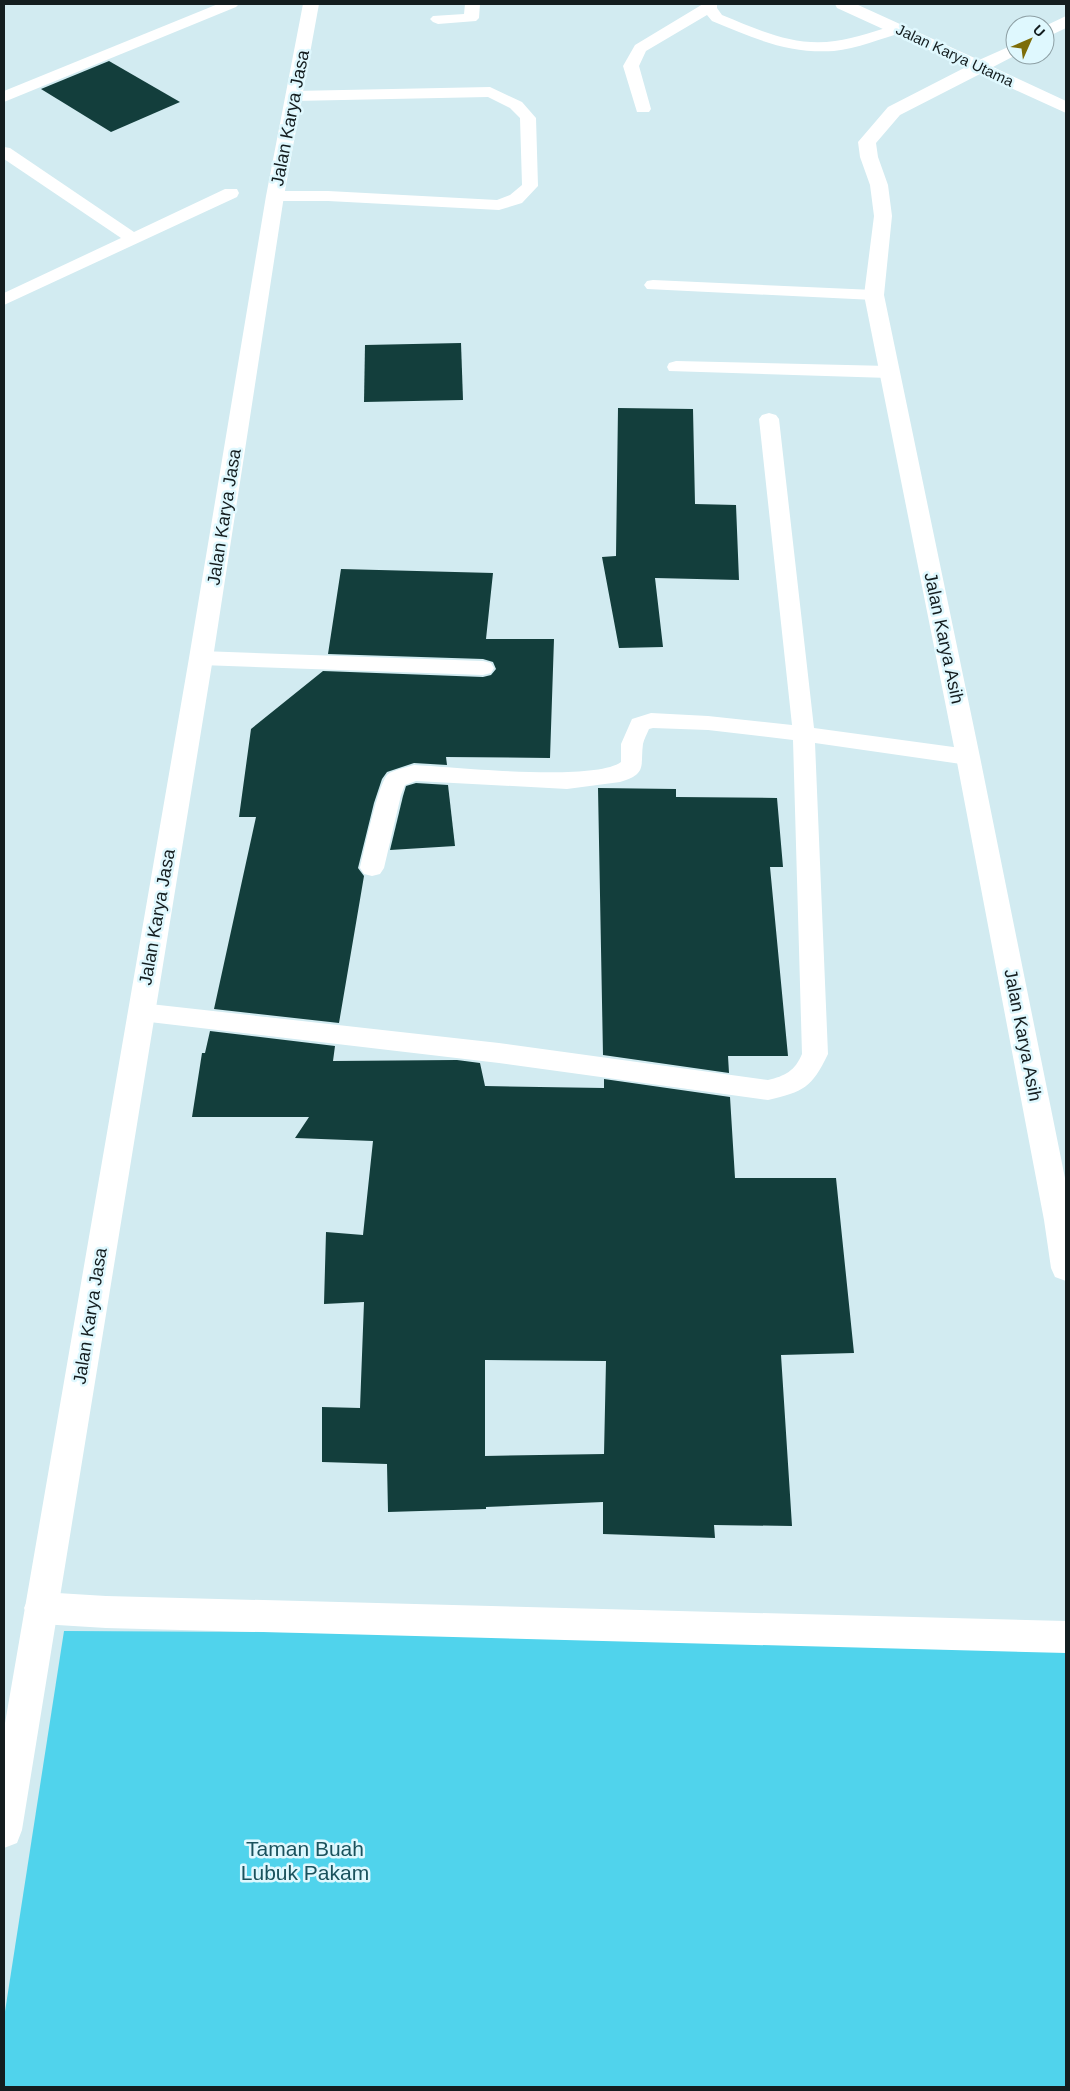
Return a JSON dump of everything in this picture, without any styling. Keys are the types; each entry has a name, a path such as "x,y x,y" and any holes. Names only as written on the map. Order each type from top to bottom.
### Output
{"street":[{"name":"Jalan Karya Jasa","path":"4,1830 201,658 275,196 311,4"},
{"name":"Jalan Karya Utama","path":"843,4 899,28 1066,108"},
{"path":"980,67 1005,54"},
{"name":"Jalan Karya Asih","path":"980,67 894,111 867,142 869,157 879,185 883,216 874,295 1062,1221 1066,1268"},
{"path":"41,1608 106,1612 1066,1637"}],"lane":[{"path":"4,96 231,4"},
{"path":"438,18 471,18 472,4"},
{"path":"643,109 631,66 640,48 710,6 718,18 768,39 796,46 835,46 899,28"},
{"path":"275,196 328,196 499,205 516,199 530,186 528,118 515,103 490,92 294,96"},
{"path":"4,152 133,239"},
{"path":"4,300 231,193"},
{"path":"653,285 874,295"},
{"path":"676,368 889,372"},
{"path":"140,1012 499,1053 768,1090 795,1084 807,1072 815,1054 804,734 769,419"},
{"path":"201,658 483,668"},
{"path":"372,868 390,795 396,780 414,773 567,781 620,774 632,765 632,744 640,724 651,720 708,723 804,734 968,757"}],"green space":[{"name":"Taman Buah Lubuk Pakam","path":"64,1631 1066,1636 1066,2087 4,2087 4,2018"}],"building":[{"path":"109,61 180,102 111,132 41,89"},
{"path":"461,343 463,400 364,402 365,345"},
{"path":"618,408 693,409 695,504 736,505 739,580 655,578 663,647 619,648 602,557 616,556"},
{"path":"341,569 493,573 486,639 554,639 550,758 446,757 447,765 414,763 387,772 382,779 374,803 358,868 364,876 339,1023 214,1009 256,817 239,817 251,729 323,671 483,677 491,675 496,669 493,662 483,659 328,654"},
{"path":"416,783 448,785 455,846 390,850 406,786"},
{"path":"598,788 676,789 676,797 777,798 783,867 770,867 788,1056 728,1056 729,1073 603,1055"},
{"path":"210,1031 335,1046 333,1061 457,1060 480,1063 485,1086 604,1088 604,1079 730,1097 735,1178 836,1178 854,1353 781,1355 792,1526 714,1525 715,1538 603,1534 603,1502 486,1507 486,1509 388,1512 387,1464 322,1462 322,1407 360,1408 364,1302 324,1304 326,1232 363,1235 373,1141 295,1138 309,1117 192,1117 202,1053 205,1053","holes":["485,1360 606,1361 604,1454 485,1456"]}]}
